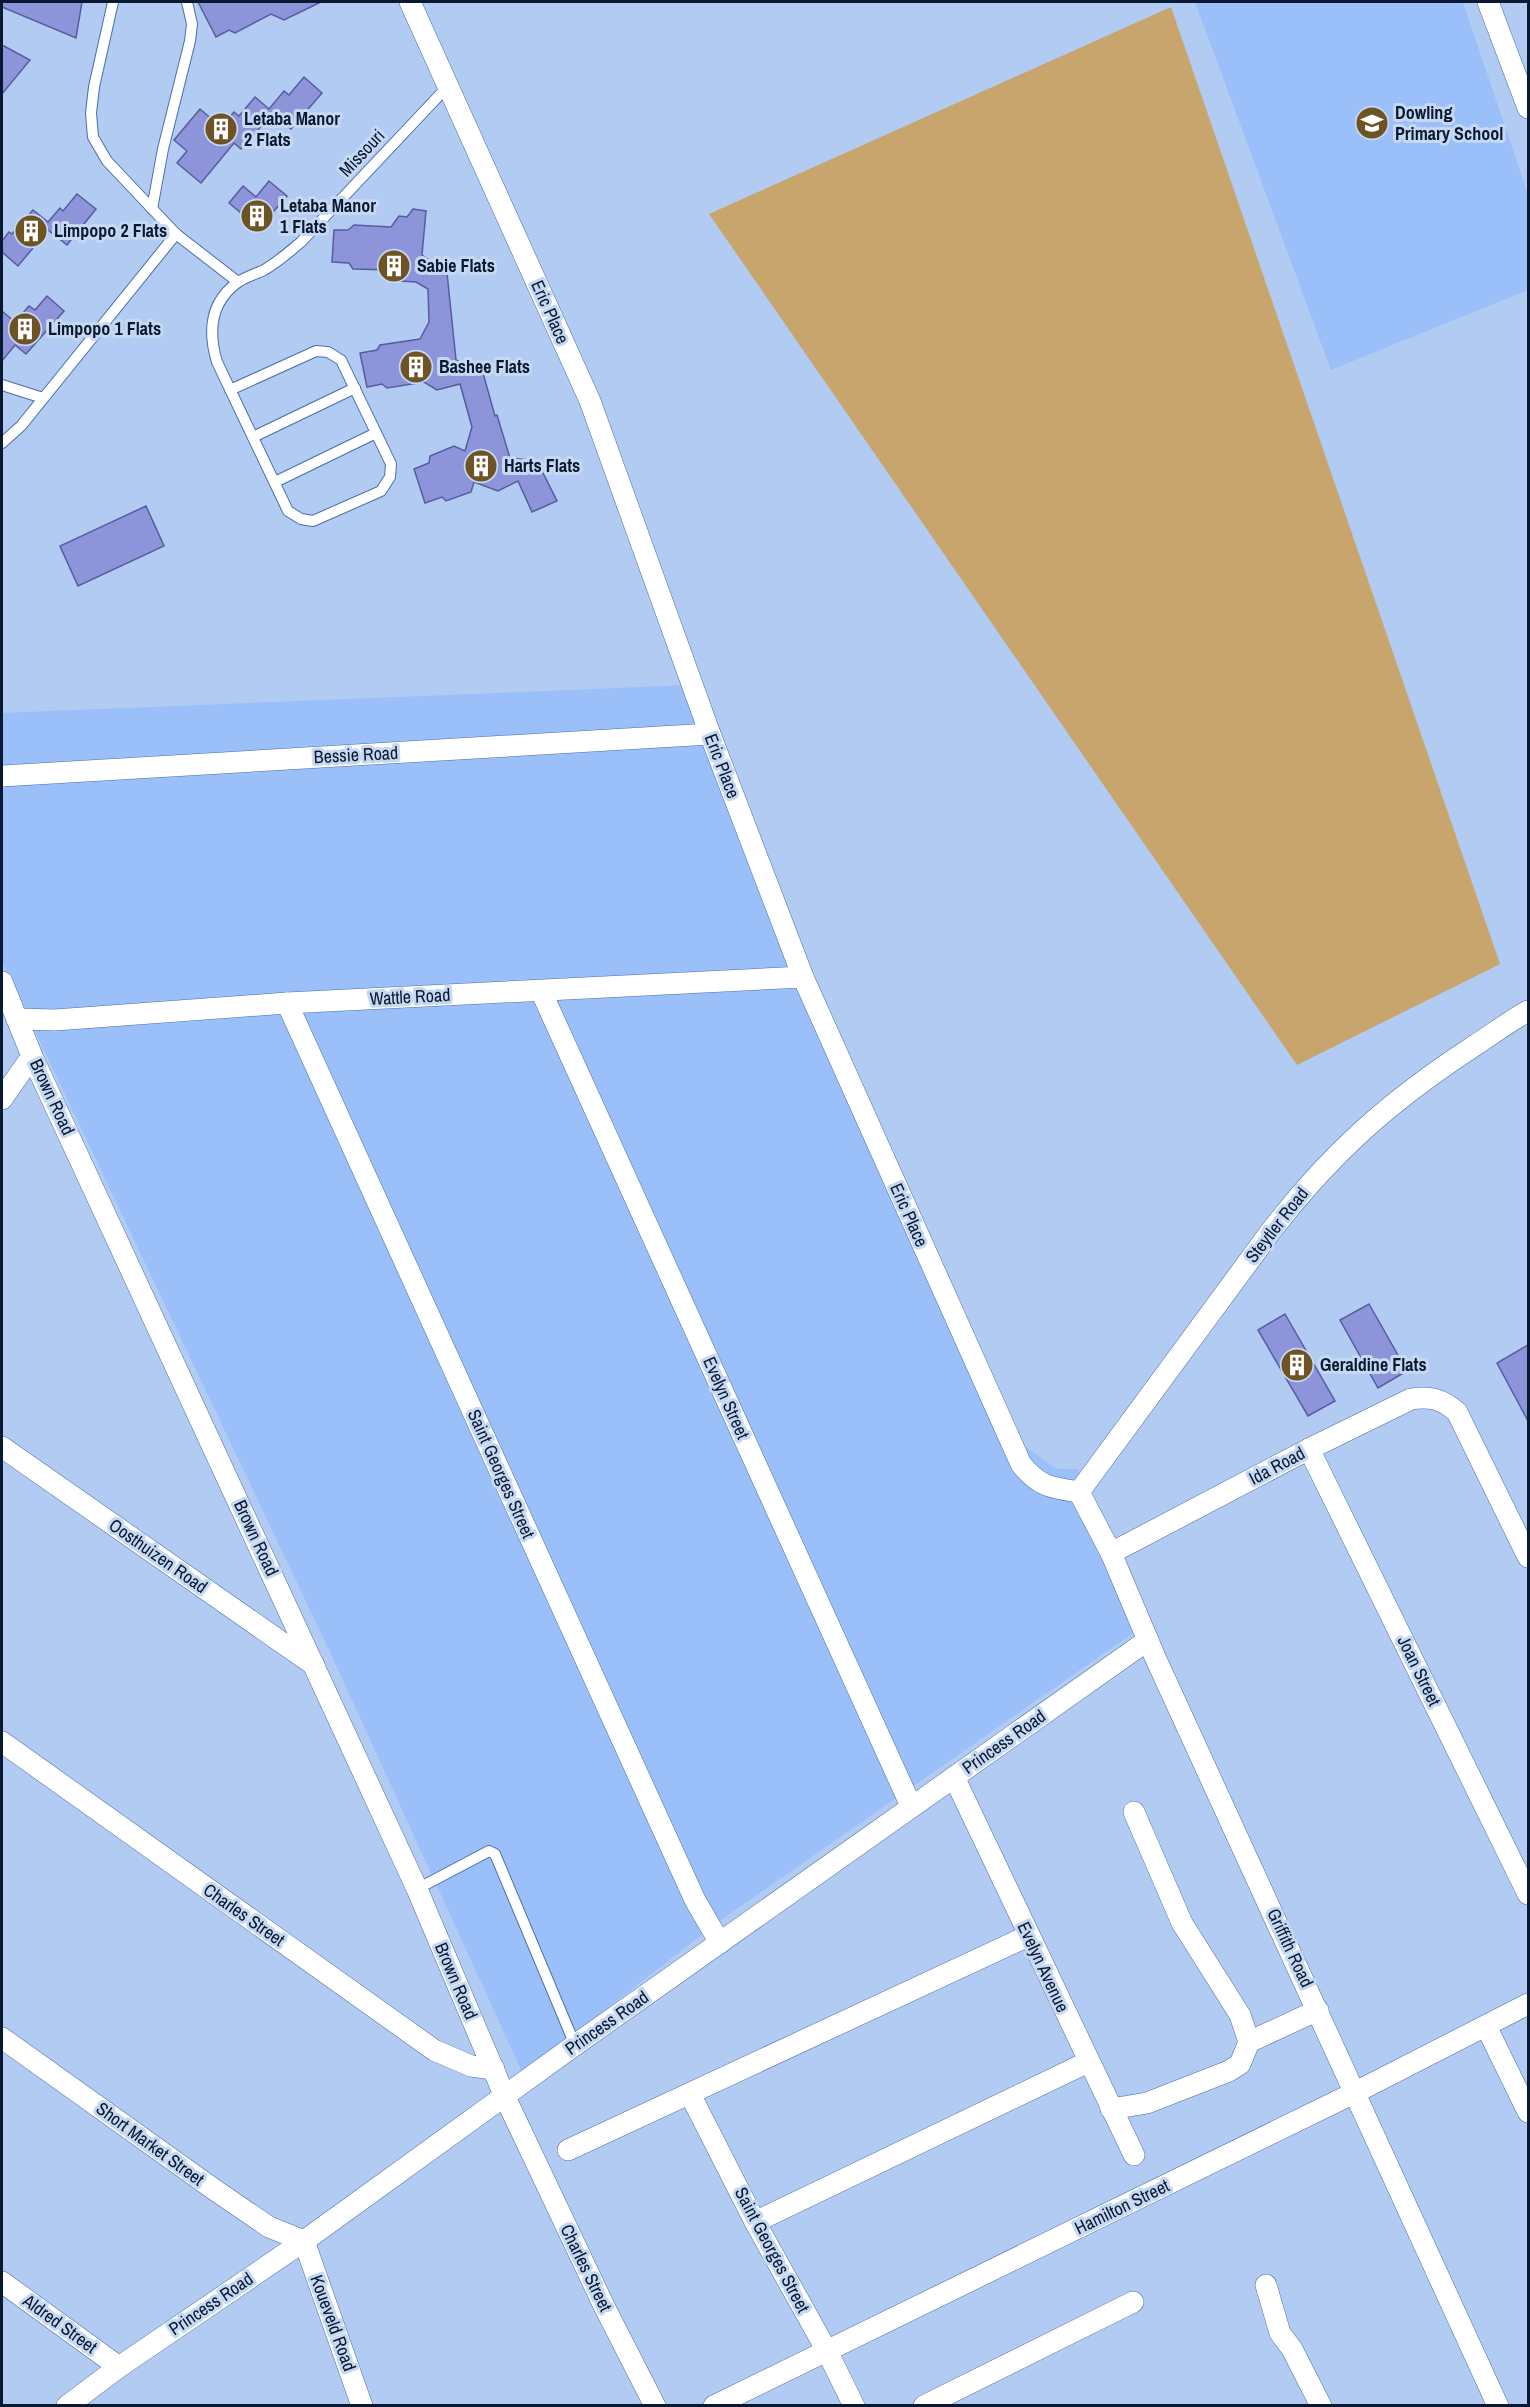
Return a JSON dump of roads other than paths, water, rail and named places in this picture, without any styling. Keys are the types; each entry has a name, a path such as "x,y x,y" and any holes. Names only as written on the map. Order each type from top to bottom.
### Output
{"street":[{"name":"Eric Place","path":"411,2 590,401 710,734 803,977 1021,1464 1040,1483 1053,1488 1079,1492"},
{"path":"1488,2 1528,108"},
{"name":"Bessie Road","path":"2,776 710,734"},
{"name":"Wattle Road","path":"17,1019 55,1020 287,1003 803,977"},
{"name":"Brown Road","path":"2,982 32,1056 417,1889 505,2097"},
{"name":"Evelyn Street","path":"541,991 911,1806"},
{"name":"Saint Georges Street","path":"287,1003 695,1900 720,1943"},
{"name":"Steytler Road","path":"1079,1492 1284,1214 1329,1160 1418,1083 1528,1011"},
{"path":"2,1099 32,1056"},
{"name":"Ida Road","path":"1111,1553 1310,1449 1411,1399 1423,1397 1436,1398 1447,1403 1457,1412 1528,1557"},
{"name":"Oosthuizen Road","path":"2,1447 315,1665"},
{"name":"Joan Street","path":"1310,1449 1528,1894"},
{"name":"Griffith Road","path":"1079,1492 1111,1553 1148,1640 1498,2406"},
{"name":"Princess Road","path":"66,2406 119,2367 304,2241 575,2045 1148,1640"},
{"name":"Charles Street","path":"2,1742 434,2050 471,2066 494,2069"},
{"name":"Evelyn Avenue","path":"954,1777 1134,2155"},
{"path":"1111,2109 1147,2103 1229,2071 1240,2064 1249,2042 1240,2015 1182,1923 1134,1812"},
{"path":"568,2150 1028,1936"},
{"name":"Hamilton Street","path":"714,2406 1356,2092 1528,2004"},
{"path":"1249,2042 1318,2010"},
{"path":"1486,2026 1528,2112"},
{"name":"Short Market Street","path":"2,2038 269,2227 304,2241"},
{"path":"755,2222 1088,2062"},
{"name":"Saint Georges Street","path":"690,2094 755,2222 827,2351 854,2406"},
{"name":"Charles Street","path":"505,2097 604,2306 655,2406"},
{"name":"Koueveld Road","path":"304,2241 362,2406"},
{"name":"Aldred Street","path":"2,2282 119,2367"},
{"path":"1266,2285 1280,2332 1292,2349 1321,2406"},
{"path":"924,2406 1133,2302"}],"lane":[{"path":"113,2 90,113 93,137 107,161 176,234 238,282"},
{"path":"152,209 162,149 190,41 192,24 187,2"},
{"name":"Missouri","path":"230,390 316,351 327,352 341,360 391,464 390,477 381,491 313,521 301,519 288,510 230,390 217,362 210,342 211,323 223,297 238,282 282,259 301,242 449,85"},
{"path":"2,443 21,426 176,234"},
{"path":"2,385 43,398"},
{"path":"253,437 355,388"},
{"path":"275,482 376,433"},
{"path":"417,1889 489,1851 495,1854 575,2045"}],"place":[{"name":"Dowling Primary School","path":"1372,123"},
{"name":"Letaba Manor 2 Flats","path":"221,129"},
{"name":"Letaba Manor 1 Flats","path":"257,216"},
{"name":"Limpopo 2 Flats","path":"31,231"},
{"name":"Sabie Flats","path":"394,266"},
{"name":"Limpopo 1 Flats","path":"25,329"},
{"name":"Bashee Flats","path":"416,367"},
{"name":"Harts Flats","path":"481,466"},
{"name":"Geraldine Flats","path":"1297,1365"}]}
